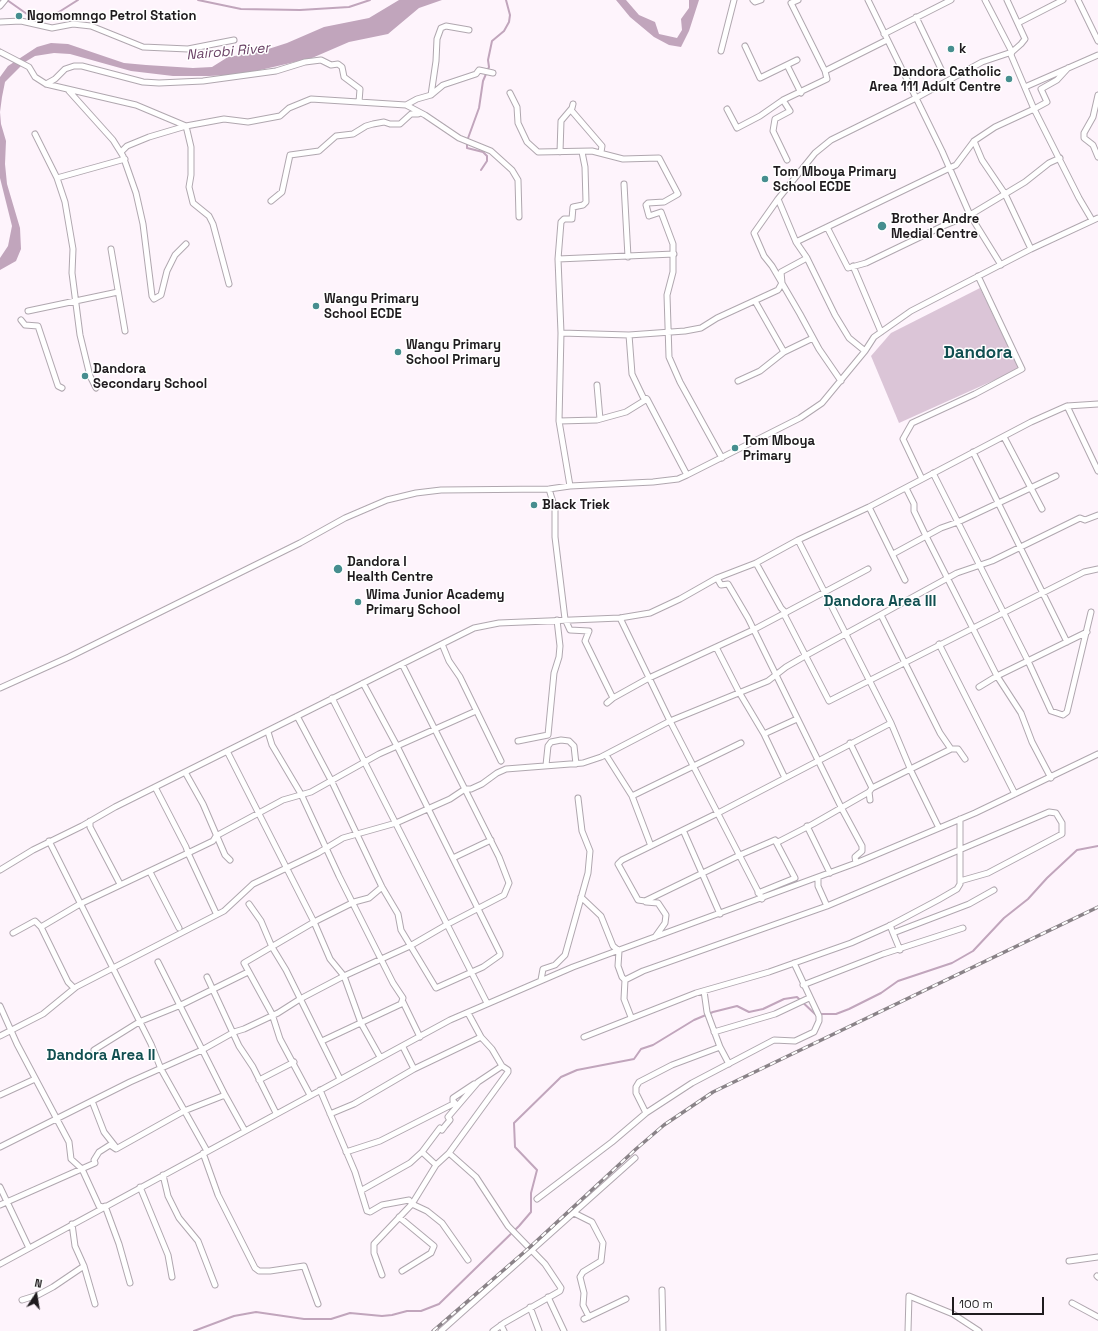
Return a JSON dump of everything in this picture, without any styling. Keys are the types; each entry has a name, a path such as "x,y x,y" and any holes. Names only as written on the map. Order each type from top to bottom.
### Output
{"street":[{"path":"0,6 5,0"},
{"path":"721,51 734,0"},
{"path":"753,0 755,2 761,0"},
{"path":"727,109 737,128 760,116 783,100 801,93 828,79 790,2 798,0"},
{"path":"868,0 942,151 970,215 1001,265"},
{"path":"884,34 951,0"},
{"path":"0,688 69,657 286,550 344,518 387,500 416,493 441,490 549,489 570,486 653,482 678,479 800,418 822,403 866,351 874,337 911,311 1031,249 1095,219 1079,198 1034,109 1011,55 1012,52 985,0"},
{"path":"841,381 813,338 782,283 764,256 754,232 815,153 831,140 916,98 982,62 1012,52 1021,44 1025,39 1007,0"},
{"path":"1018,23 1064,0"},
{"path":"1078,0 1098,41"},
{"path":"916,17 941,69"},
{"path":"0,22 21,22 52,28 73,24 90,26 143,47 192,48 234,40"},
{"path":"431,95 436,61 437,39 441,28 446,26 469,30"},
{"path":"825,71 887,40"},
{"path":"745,46 760,78 797,60"},
{"path":"0,52 29,67 35,77 46,84 136,105 186,126"},
{"path":"1025,86 1098,55"},
{"path":"46,84 55,79 65,69 74,66 82,66 143,82 159,83 204,81 276,71 305,62 321,60 331,66 338,64 342,68 344,77 360,89 360,102"},
{"path":"788,65 801,93"},
{"path":"796,242 956,165 974,141 996,127 1047,102 1041,88 1058,80 1068,68"},
{"path":"406,105 417,99 431,95 443,85 476,74 480,70 489,72"},
{"path":"68,90 113,140 125,159 136,193 143,224 152,296 154,299 161,295 167,271 175,255 186,244"},
{"path":"510,93 517,107 518,123 527,142 538,152 602,152 607,156 623,159 660,158 678,194 664,202 648,203 646,205 649,216 661,212 674,244 673,272 667,295 669,357 680,382 722,458"},
{"path":"1098,95 1093,117 1084,133 1084,138 1093,146 1098,157"},
{"path":"121,152 127,146 186,126 224,119 248,122 280,116 289,108 311,99 406,105 425,115 459,138 491,151 512,170 518,180 519,217"},
{"path":"783,100 790,111 775,119 773,131 787,160"},
{"path":"560,152 561,121 572,108 573,104"},
{"path":"571,110 602,146 602,152"},
{"path":"272,201 282,192 290,154 319,151 336,136 353,134 366,126 384,122 390,124 400,124 411,114 425,115"},
{"path":"186,126 191,146 191,175 189,187 193,203 209,216 213,224 229,284"},
{"path":"35,134 57,178 66,202 73,249 72,273 77,300 83,352 90,376 96,388"},
{"path":"974,141 982,160 1005,194 1031,249"},
{"path":"570,486 559,421 561,333 558,259 561,222 564,219 572,219 573,207 583,205 586,202 585,167 582,152"},
{"path":"827,227 848,268 866,263 943,226 970,215 1025,182 1049,163 1060,158"},
{"path":"57,178 125,159"},
{"path":"624,184 628,257"},
{"path":"778,199 796,242 807,258 835,315 849,338 866,351"},
{"path":"112,249 125,331"},
{"path":"558,259 674,254"},
{"path":"561,333 629,335 701,328 717,318 778,290 782,283 781,272 807,258"},
{"path":"853,266 881,332"},
{"path":"922,479 903,439 912,423 975,394 1022,369 978,276"},
{"path":"28,312 118,292"},
{"path":"754,301 784,352"},
{"path":"21,320 25,325 38,326 58,386 62,388"},
{"path":"629,335 632,374 642,397 647,399 687,475"},
{"path":"738,381 760,371 784,352 813,338"},
{"path":"597,385 600,419"},
{"path":"559,421 600,419 626,412 647,399"},
{"path":"0,870 50,841 155,787 474,628 486,624 565,619 620,618 650,613 680,599 717,578 756,563 798,540 869,507 1031,422 1067,406 1098,404"},
{"path":"1067,406 1098,471"},
{"path":"1004,437 1042,509"},
{"path":"973,452 1021,547 1066,642"},
{"path":"933,473 1028,661 1048,706 1051,711 1062,715 1067,712 1091,612"},
{"path":"893,554 926,536 1056,476"},
{"path":"906,488 914,504 914,511 926,536 997,676 1021,713 1032,742 1051,778"},
{"path":"549,489 555,509 555,537 565,619 570,630 585,629 589,631 585,641 613,698"},
{"path":"869,507 905,580"},
{"path":"0,1036 43,1014 76,987 224,911 253,884 286,867 327,849 343,838 396,823 465,790 477,787 497,773 506,769 576,764 592,761 670,721 739,692 755,687 776,676 786,667 805,656 948,578 1021,547 1080,518 1084,520 1098,514"},
{"path":"798,540 891,723 939,828"},
{"path":"756,563 785,613 805,656 829,701 868,679 1004,614 1084,572 1098,569"},
{"path":"607,703 613,698 649,678 753,630 868,568"},
{"path":"717,578 721,585 728,584 753,630 862,846 862,851 855,857 856,863"},
{"path":"881,615 940,733 951,749"},
{"path":"620,618 670,721 762,899"},
{"path":"518,741 548,735 554,673 559,657 560,646 557,620"},
{"path":"979,687 997,676 1087,632"},
{"path":"442,644 449,661 460,677 501,761"},
{"path":"939,644 1015,794"},
{"path":"716,647 739,692 764,734 784,778"},
{"path":"0,1147 57,1120 130,1082 202,1050 234,1032 244,1029 278,1012 380,958 410,946 448,924 504,895 508,888 508,878 402,664"},
{"path":"297,716 332,782 382,887 398,914 401,930 436,988 483,967 500,954 397,746 364,683"},
{"path":"332,698 487,1003"},
{"path":"41,927 80,904 120,884 150,872 213,841 216,836 283,800 311,792 397,746 476,711"},
{"path":"764,734 797,719"},
{"path":"654,938 665,923 666,915 658,904 638,900 618,863 891,723"},
{"path":"268,732 274,750 301,794 380,958 397,991 403,995 403,1002 410,1020 420,1037"},
{"path":"546,765 548,746 551,742 562,740 569,741 574,746 576,764"},
{"path":"632,796 741,743"},
{"path":"850,743 870,790 870,800"},
{"path":"642,902 740,855 775,840 778,842 842,809 870,790 951,749 958,749 965,759"},
{"path":"227,751 314,922 330,959 344,976 361,1023 380,1058"},
{"path":"606,754 632,796 651,846"},
{"path":"0,1264 163,1174 403,1047 450,1020 541,980 856,863 960,819 1051,778 1098,754"},
{"path":"185,772 203,804 225,855 230,860"},
{"path":"155,787 186,847 216,913"},
{"path":"541,980 543,969 555,965 565,955 588,873 590,851 582,831 578,798"},
{"path":"625,980 643,971 827,906 1050,812 1056,813 1063,827 1062,834 988,873 960,881"},
{"path":"584,1037 617,1023 627,1021 631,1017 704,991 794,963 851,943 890,926 957,889 960,881 960,819"},
{"path":"90,821 90,827 120,884"},
{"path":"807,826 830,873"},
{"path":"683,830 720,914"},
{"path":"453,858 490,840"},
{"path":"758,893 795,878 775,840"},
{"path":"50,841 80,904 151,1044 161,1069 205,1152 218,1195 255,1268 259,1271 270,1271 304,1266 318,1304"},
{"path":"150,872 179,928"},
{"path":"818,878 818,886 827,906"},
{"path":"310,1095 294,1062 280,1039 272,1014 244,963 314,922 354,902 369,898 382,887"},
{"path":"893,933 969,904 994,890"},
{"path":"581,897 601,916 612,946 620,951"},
{"path":"249,904 261,921 272,947 322,1041 340,1079"},
{"path":"12,933 35,921 41,927 68,982 72,986"},
{"path":"890,926 900,950"},
{"path":"803,985 963,928"},
{"path":"620,951 618,966 622,977 625,980 624,1000 631,1017"},
{"path":"158,962 225,1095 246,1131"},
{"path":"537,1199 612,1142 646,1113 692,1082 774,1040 795,1041 814,1032 819,1022 819,1016 809,998 794,963"},
{"path":"94,1050 139,1022 181,1005 248,972"},
{"path":"207,977 212,990 234,1032 239,1046 276,1113"},
{"path":"704,991 707,1012 720,1047 729,1064"},
{"path":"714,1032 735,1024 775,1014 809,998"},
{"path":"322,1041 403,1002"},
{"path":"0,1006 35,1079 69,1142 71,1159 82,1169 99,1206 104,1207 119,1244 130,1283"},
{"path":"382,1275 374,1253 374,1244 412,1204 436,1165 449,1153 507,1074 508,1070 502,1066 492,1049 481,1037 468,1013"},
{"path":"330,1114 373,1094 414,1069 481,1037"},
{"path":"403,1047 414,1069"},
{"path":"646,1113 636,1093 636,1087 639,1082 672,1064 720,1047"},
{"path":"259,1080 294,1062"},
{"path":"456,1104 452,1101 455,1096 502,1066"},
{"path":"0,1096 35,1079"},
{"path":"362,1190 405,1167 422,1152 440,1128 442,1130 450,1120 448,1118 456,1104 478,1082"},
{"path":"320,1090 362,1190 369,1212 382,1205 408,1200 412,1204 427,1211 442,1223 468,1260"},
{"path":"116,1148 184,1111 225,1095"},
{"path":"92,1101 104,1132 116,1148"},
{"path":"346,1152 380,1141 456,1104"},
{"path":"0,1205 95,1162 94,1160 99,1152 110,1145 116,1148"},
{"path":"422,1152 436,1165"},
{"path":"449,1153 476,1178 510,1228 550,1271 561,1288 560,1291 530,1307 493,1331"},
{"path":"441,1331 635,1158"},
{"path":"163,1174 168,1196 179,1218 198,1240 215,1285"},
{"path":"0,1187 29,1248"},
{"path":"140,1187 168,1255 172,1277"},
{"path":"574,1213 592,1222 603,1243 601,1261 583,1272 580,1277 584,1293 583,1305 589,1317"},
{"path":"399,1217 434,1246 431,1253 402,1271"},
{"path":"72,1224 75,1246 84,1266 95,1304"},
{"path":"1069,1261 1098,1257"},
{"path":"22,1300 38,1295 53,1287 84,1266"},
{"path":"662,1290 663,1331"},
{"path":"908,1331 909,1296 953,1314 979,1331"},
{"path":"548,1297 564,1331"},
{"path":"584,1319 626,1299"},
{"path":"1072,1303 1098,1317"},
{"path":"530,1307 539,1331"},
{"path":"501,1325 504,1331"}],"shaded area":[{"path":"399,0 442,0 419,8 388,34 349,42 312,58 243,74 173,76 131,71 70,54 54,53 35,56 25,62 5,82 0,112 0,77 8,66 37,47 51,43 68,44 124,63 193,68 212,67 228,57 259,52 287,43 324,27 369,18"},
{"path":"616,0 626,0 639,15 655,22 659,34 677,38 682,30 681,19 689,8 689,0 699,0 689,31 681,47 669,45 654,37 630,17"},
{"path":"0,112 1,124 6,141 5,164 7,184 20,228 21,249 16,261 0,270 0,258 8,246 12,226 0,178"},
{"path":"980,288 1019,369 899,423 871,356 891,333"}],"waterway":[{"path":"7,0 34,19 51,17 78,0"},
{"path":"198,0 241,9 300,10 349,7 370,0"},
{"path":"481,170 487,161 487,156 483,152 467,148 467,141 479,108 483,81 489,67 488,60 492,41 504,31 509,22 510,15 506,0"},
{"path":"194,1331 234,1316 256,1312 304,1319 331,1319 350,1313 382,1316 407,1311 421,1311 439,1304 519,1226 531,1212 531,1193 537,1170 515,1147 514,1123 561,1077 577,1070 634,1059 641,1049 653,1045 694,1020 713,1012 737,1006 749,1012 763,1009 784,999 797,997 815,1014 836,1014 849,1009 881,993 898,981 952,963 973,951 1004,918 1028,899 1047,878 1077,850 1098,846"}],"railway":[{"path":"433,1331 529,1248 664,1125 713,1092 1098,907"}],"place":[{"name":"Ngomomngo Petrol Station","path":"19,16"},
{"name":"k","path":"951,49"},
{"name":"Dandora Catholic Area 111 Adult Centre","path":"1009,79"},
{"name":"Tom Mboya Primary School ECDE","path":"765,179"},
{"name":"Brother Andre Medial Centre","path":"882,226"},
{"name":"Wangu Primary School ECDE","path":"316,306"},
{"name":"Wangu Primary School Primary","path":"398,352"},
{"name":"Dandora Secondary School","path":"85,376"},
{"name":"Tom Mboya Primary","path":"735,448"},
{"name":"Black Triek","path":"534,505"},
{"name":"Dandora I Health Centre","path":"338,569"},
{"name":"Wima Junior Academy Primary School","path":"358,602"}],"district":[{"name":"Dandora","path":"978,353"},
{"name":"Dandora Area III","path":"880,602"},
{"name":"Dandora Area II","path":"101,1056"}],"water label":[{"name":"Nairobi River","path":"228,52"}]}
